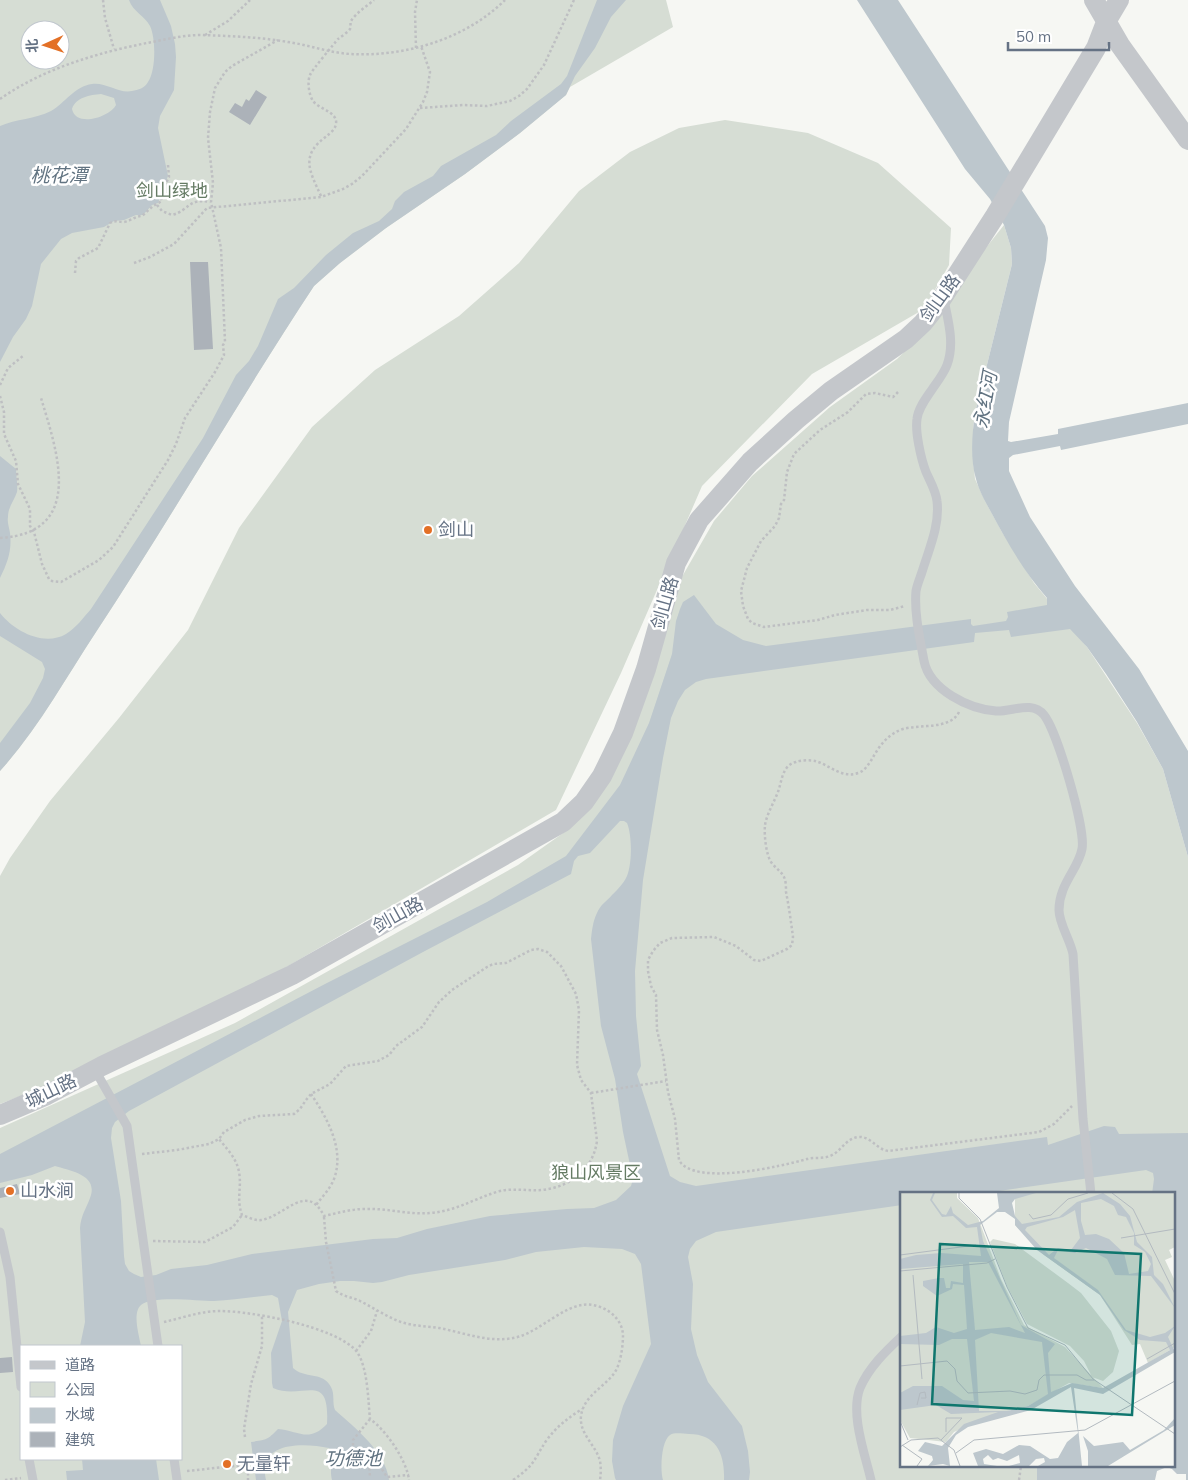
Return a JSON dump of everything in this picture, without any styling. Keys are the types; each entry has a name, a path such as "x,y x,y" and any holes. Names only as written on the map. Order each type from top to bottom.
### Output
{"street":[{"path":"1094,0 1120,45 1188,140"},
{"name":"剑山路","path":"98,1068 292,975 563,822 584,802 602,776 623,732 646,669 676,563 699,520 750,462 790,426 831,391 906,339 923,323 944,296 994,216 1096,48 1106,22 1120,0"},
{"name":"城山路","path":"0,1114 47,1095 98,1068"}],"lane":[{"path":"944,296 951,340 950,357 946,367 918,412 916,421 926,471 937,499 938,520 916,591 917,617 924,663 927,671 936,683 948,693 985,710 998,711 1029,707 1038,709 1045,716 1062,758 1075,798 1082,832 1082,848 1078,860 1065,882 1059,908 1060,919 1070,941 1073,954 1083,1119 1091,1192"},
{"path":"98,1068 105,1087 127,1126 158,1345"},
{"path":"0,1232 10,1277 20,1376"},
{"path":"871,1480 861,1437 857,1408 860,1389 870,1369 900,1338"},
{"path":"29,1460 32,1478"},
{"path":"174,1460 176,1476"}],"path":[{"path":"103,0 104,18 114,50"},
{"path":"204,36 228,21 250,0"},
{"path":"320,196 312,176 310,157 316,143 331,133 336,124 336,119 332,114 314,102 308,84 310,74 339,38 350,29 351,22 355,16 374,0"},
{"path":"416,48 415,12 417,0"},
{"path":"0,99 28,83 86,58 114,50 179,37 204,36 278,40 350,54 379,54 416,48 445,38 482,20 504,0"},
{"path":"420,108 487,106 510,101 519,96 531,84 544,65 574,0"},
{"path":"0,396 4,412 4,434 16,461 18,484 30,509 30,526 42,564 52,582 61,582 99,560 113,547 168,460 176,444 184,418 215,372 224,355 221,248 211,202 213,183 208,126 215,88 219,80 232,66 278,40"},
{"path":"134,263 163,251 174,244 206,208 321,197 343,189 362,176 406,130 420,108 427,92 430,72 421,46"},
{"path":"75,274 76,261 98,248 110,222 115,220 126,222 137,216 142,216 162,201 160,195 169,177 168,165"},
{"path":"157,205 162,211 172,215 196,201 211,202"},
{"path":"0,385 8,368 23,356"},
{"path":"898,392 894,397 875,393 866,394 841,418 820,430 794,454 787,472 784,500 781,504 779,518 775,526 752,554 742,580 742,606 748,619 752,623 764,628 818,620 835,615 867,610 890,610 917,604"},
{"path":"0,538 24,535 33,531 50,514 57,498 59,472 54,441 41,398"},
{"path":"964,701 953,720 942,724 907,728 887,737 866,767 858,773 847,774 830,769 815,761 795,762 787,767 782,775 779,789 765,825 770,861 784,876 794,937 792,945 787,949 761,961 754,960 736,946 714,937 672,938 660,943 656,947 648,960 648,971 651,986 656,995 657,1030 675,1119 679,1160 681,1164 691,1170 729,1174 828,1157 835,1154 848,1140 856,1138 868,1138 881,1150 888,1151 1039,1132 1054,1124 1069,1108 1082,1099"},
{"path":"131,1155 210,1144 219,1139 224,1132 245,1120 259,1116 294,1114 311,1094 322,1090 330,1084 346,1066 378,1061 389,1056 396,1046 422,1027 439,1002 452,990 486,967 493,964 506,963 531,950 538,949 548,952 561,966 576,994 579,1010 577,1065 580,1080 591,1093 598,1141 585,1170 575,1179 561,1186 541,1190 499,1192 453,1210 429,1213 366,1209 349,1210 324,1216"},
{"path":"591,1093 666,1081"},
{"path":"311,1094 326,1117 332,1132 337,1164 334,1179 316,1205"},
{"path":"219,1139 230,1152 240,1172 238,1195 242,1215"},
{"path":"242,1215 258,1220 268,1218 298,1202 306,1201 316,1205 324,1216 326,1242 336,1291 342,1296 359,1300 403,1322 438,1328 475,1338 507,1339 522,1336 582,1305 595,1305 606,1309 616,1317 623,1333 621,1352 616,1370 586,1401 581,1419 582,1428 600,1461 600,1480"},
{"path":"144,1240 205,1242 232,1227 242,1215"},
{"path":"356,1351 371,1331 378,1311"},
{"path":"155,1320 206,1312 241,1312 319,1329 334,1335 356,1351 363,1364 370,1419 353,1440 353,1459 360,1464 378,1463 387,1476 408,1475"},
{"path":"245,1437 244,1429 251,1384 262,1346 262,1316"},
{"path":"513,1480 531,1467 546,1440 564,1421 582,1410"},
{"path":"370,1419 379,1425 392,1443 404,1464 409,1480"},
{"path":"369,1464 370,1477"},
{"path":"176,1476 243,1465"},
{"path":"248,1474 248,1480"},
{"path":"5,1480 32,1478"}],"green space":[{"name":"剑山绿地","path":"0,0 666,0 673,27 570,87 566,95 520,133 465,174 386,228 340,263 314,286 51,703 14,755 0,771"},
{"name":"剑山","path":"725,120 808,133 878,163 951,228 949,265 924,309 812,374 702,486 621,673 556,810 283,969 36,1090 0,1104 0,876 10,858 50,801 119,718 188,630 239,528 312,427 375,370 459,316 519,263 579,191 630,152 679,128"},
{"name":"狼山风景区","path":"1004,225 1011,248 1012,264 975,413 973,459 975,479 1002,532 1034,583 1087,647 1137,723 1163,769 1188,857 1188,1480 0,1480 0,1128 235,1023 518,865 566,831 596,800 679,582 714,521 752,476 830,407 897,359 942,315 981,254"}],"water":[{"name":"桃花潭","path":"129,0 160,0 171,26 175,44 174,90 160,116 158,128 168,176 158,203 152,205 143,215 114,221 104,227 72,233 61,239 41,264 32,306 0,362 0,126 51,111 75,91 86,85 97,84 122,91 132,91 145,86 153,70 152,31 148,23","holes":["101,94 114,98 116,105 113,109 93,119 80,118 75,115 72,109 80,99 88,96"]},
{"path":"597,0 626,0 611,17 595,48 575,76 566,95 520,133 465,174 386,228 340,263 314,286 51,703 27,738 0,771 0,743 30,703 43,678 45,669 42,662 0,636 0,613 13,626 39,638 57,638 76,626 91,609 203,438 236,375 249,361 258,346 278,299 294,288 326,255 353,233 379,221 392,209 395,201 404,192 433,176 441,166 496,135 511,121 561,84 567,76"},
{"path":"857,0 898,0 1045,226 1048,238 1046,260 1009,422 1008,441 1058,434 1058,429 1188,403 1188,424 1061,450 1060,446 1013,455 1009,458 1009,471 1030,517 1075,586 1139,669 1188,751 1188,857 1163,769 1137,722 1106,674 1087,647 1070,629 1011,637 1009,630 975,633 974,642 706,679 696,682 685,690 671,718 643,880 635,971 636,1016 641,1066 637,1074 670,1176 680,1182 696,1186 1047,1137 1048,1145 1104,1126 1115,1127 1119,1134 1188,1133 1188,1480 1037,1480 1037,1468 1176,1468 1176,1192 1152,1192 1153,1173 1146,1170 992,1192 900,1192 900,1205 716,1232 696,1241 690,1249 688,1257 693,1284 691,1329 697,1355 708,1382 742,1426 748,1451 749,1480 724,1480 721,1454 713,1442 699,1435 677,1433 670,1435 665,1443 662,1463 663,1480 616,1480 612,1461 613,1440 623,1406 651,1344 641,1264 635,1254 622,1249 584,1247 536,1252 505,1260 409,1275 382,1282 340,1281 297,1290 288,1312 293,1368 328,1382 332,1390 335,1410 376,1450 387,1470 389,1480 332,1480 329,1448 307,1445 275,1451 268,1458 265,1467 266,1480 256,1480 251,1442 266,1439 278,1429 309,1434 321,1430 327,1424 327,1407 324,1397 319,1392 312,1390 284,1391 273,1388 271,1353 282,1321 278,1298 272,1295 214,1301 155,1300 141,1305 138,1309 137,1324 141,1345 80,1345 85,1322 80,1228 92,1190 91,1184 82,1175 55,1166 32,1175 0,1183 0,1154 325,984 487,902 566,856 620,785 649,723 672,654 676,621 680,609 683,602 694,595 716,624 743,640 766,646 971,619 973,626 1006,621 1008,617 1007,612 1047,605 1047,598 1024,568 998,525 977,483 974,471 972,446 975,413 1012,264 1011,248 1004,225 990,199 965,169","holes":["620,821 627,823 631,841 628,873 622,885 598,910 591,939 601,1026 615,1079 623,1132 633,1179 631,1186 616,1200 594,1208 490,1216 427,1229 397,1238 373,1239 252,1254 207,1265 171,1269 156,1275 141,1277 129,1271 125,1264 121,1201 111,1138 115,1122 129,1111 571,874 574,861 578,856 590,853"]},
{"path":"0,456 16,469 17,492 8,513 10,550 0,578"},
{"path":"82,1460 156,1460 159,1480 67,1480 66,1471 83,1470"}],"pier":[{"path":"1170,1468 1177,1474 1186,1474 1186,1480 1155,1480 1157,1471"}],"building":[{"path":"256,90 267,97 250,125 229,112 235,103 242,107 246,99 249,101"},
{"path":"190,262 208,262 213,349 194,350"},
{"name":"山水涧","path":"17,1184 20,1194 0,1198 0,1188"},
{"path":"12,1357 13,1372 0,1373 0,1358"}],"place":[{"name":"剑山","path":"428,530"},
{"name":"山水涧","path":"10,1191"},
{"name":"无量轩","path":"227,1464"}],"water label":[{"name":"永红河","path":"985,400"},
{"name":"功德池","path":"353,1458"}]}
